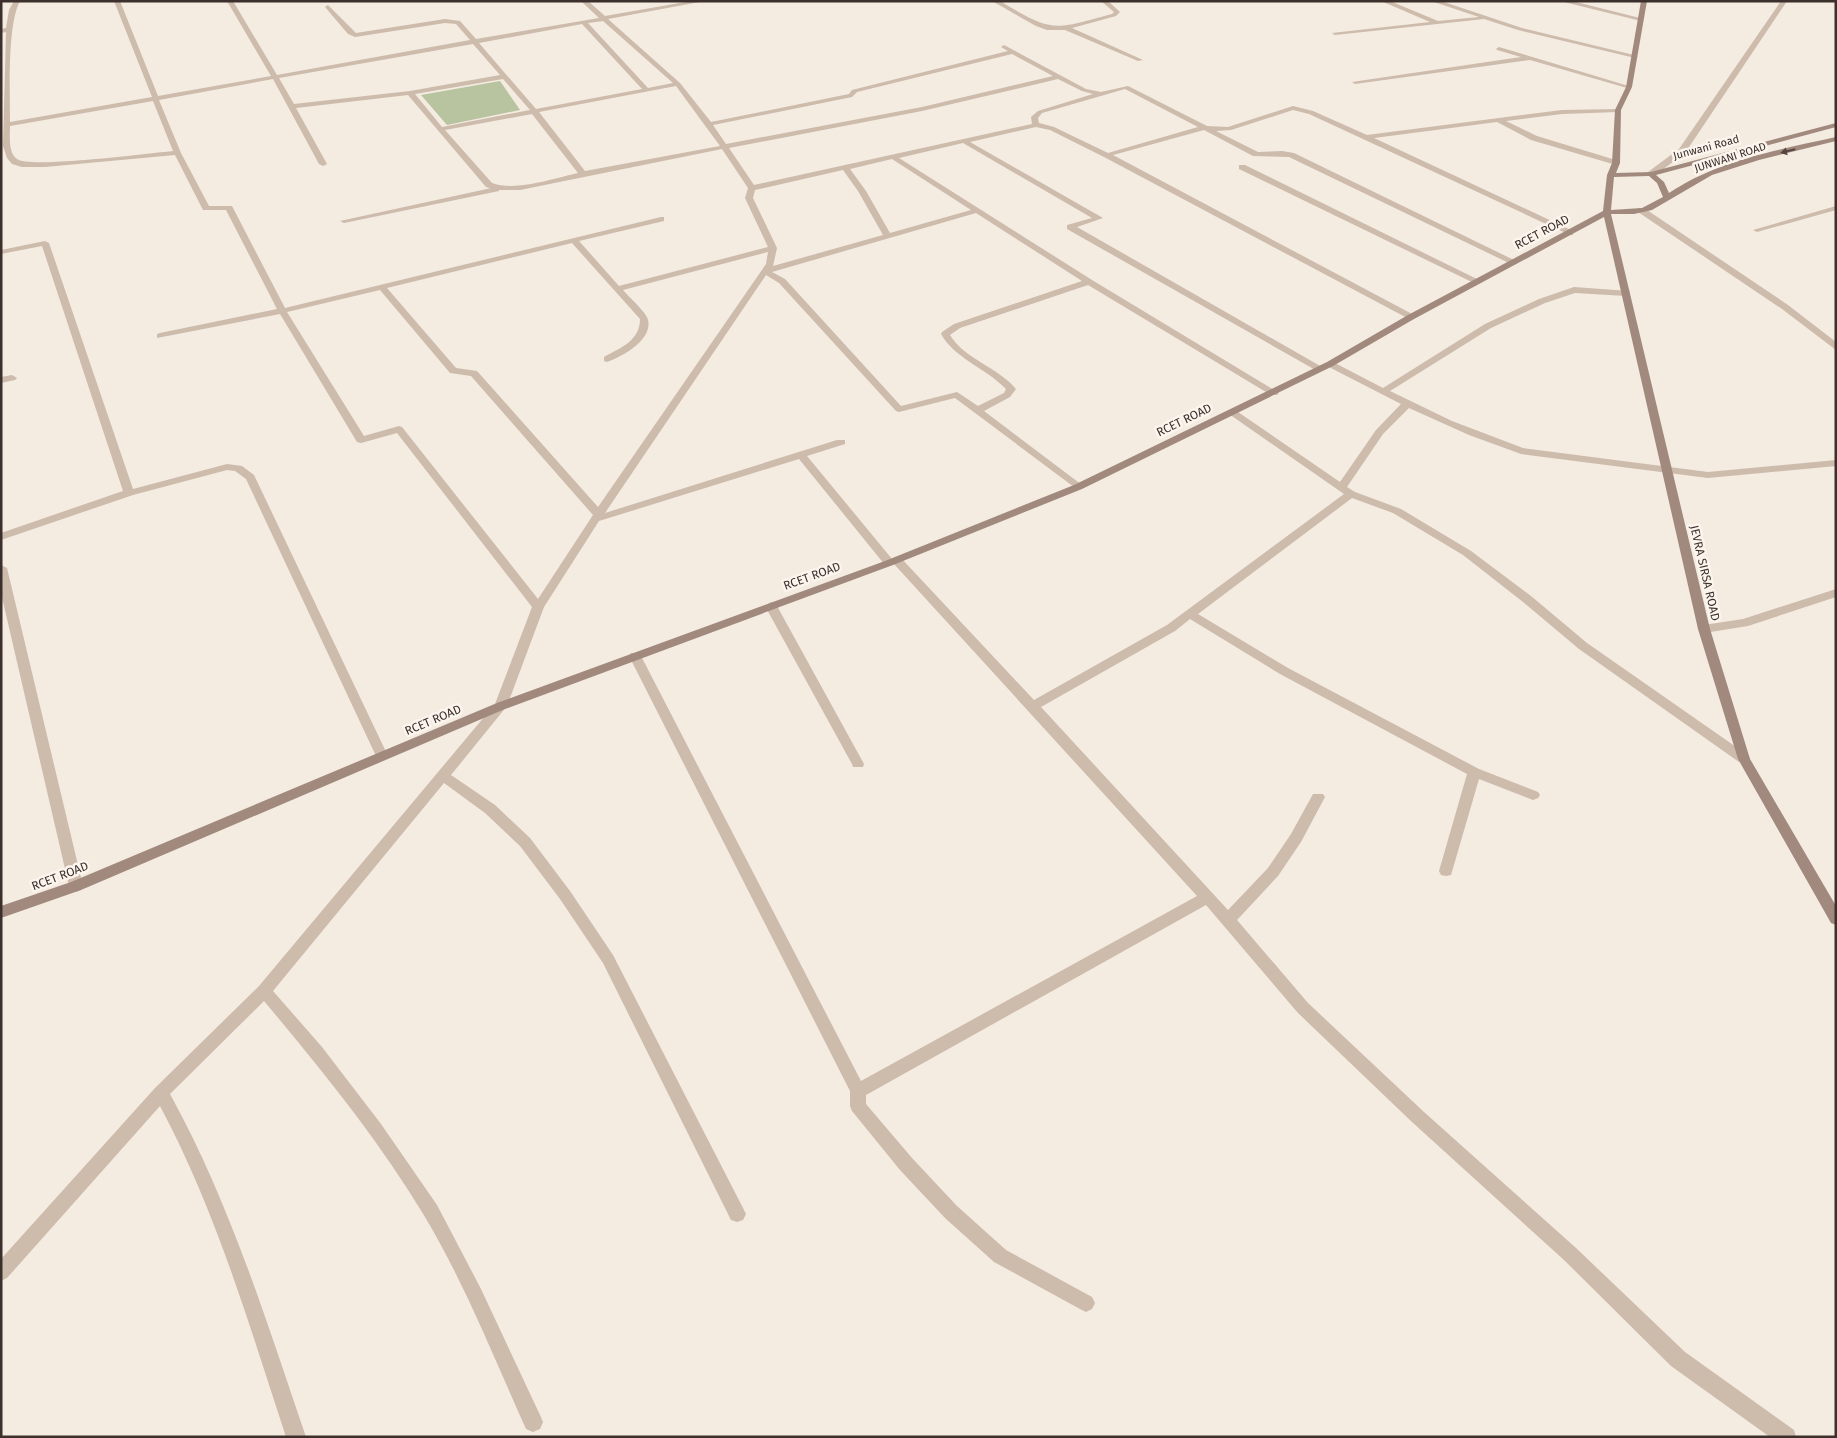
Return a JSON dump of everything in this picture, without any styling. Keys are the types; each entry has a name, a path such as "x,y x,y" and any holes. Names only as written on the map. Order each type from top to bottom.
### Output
{"main road":[{"path":"1616,163 1618,110 1629,87 1644,1"},
{"name":"Junwani Road","path":"1611,175 1651,174 1836,125"},
{"name":"JUNWANI ROAD","path":"1607,212 1649,208 1689,182 1708,173 1836,139"},
{"name":"JEVRA SIRSA ROAD","path":"1616,163 1611,175 1607,212 1704,630 1744,759 1836,919"},
{"path":"1651,174 1660,182 1666,196"},
{"name":"RCET ROAD","path":"1,912 76,886 501,706 893,561 1078,487 1330,364 1411,317 1607,212"}],"street":[{"path":"17,1 5,30 6,125 7,146 11,158 22,165 45,165 177,153"},
{"path":"117,1 177,153 206,208 229,208 282,311 361,440 398,429 538,607"},
{"path":"230,1 292,106 323,164"},
{"path":"584,1 678,84 709,124 752,188"},
{"path":"6,125 702,1"},
{"path":"995,1 1039,27 1051,30 1066,28 1114,15 1117,12 1104,1"},
{"path":"1384,1 1437,24"},
{"path":"1434,1 1486,19 1556,38 1635,56"},
{"path":"1564,1 1641,19"},
{"path":"1651,174 1682,151 1784,2 1773,1"},
{"path":"328,7 350,33 355,35 453,21 458,22 506,76 583,174"},
{"path":"1335,33 1486,19"},
{"path":"584,23 647,90"},
{"path":"1066,28 1140,60"},
{"path":"1004,47 1084,90 1101,94"},
{"path":"1500,49 1629,87"},
{"path":"709,124 852,95 854,91 1013,52"},
{"path":"1355,82 1530,58"},
{"path":"292,106 410,93 506,76"},
{"path":"344,221 496,189 510,189 723,146 922,110 1058,77"},
{"path":"440,129 678,84"},
{"path":"1036,125 1034,117 1040,112 1126,87 1256,154 1263,155 1281,152 1290,155 1513,263"},
{"path":"410,93 489,185 496,189"},
{"path":"1107,155 1203,128 1230,128 1289,109 1299,108 1366,137 1570,233"},
{"path":"1366,137 1562,112 1618,110"},
{"path":"1500,121 1534,138 1616,163"},
{"path":"752,188 1036,125 1052,128 1107,155 1411,317"},
{"path":"964,141 1099,218 1070,227 1318,369"},
{"path":"893,157 1089,282 1274,393"},
{"path":"845,167 862,191 888,236"},
{"path":"1242,167 1479,282"},
{"path":"1,1272 161,1093 264,991 501,706 538,607 597,517 770,264 773,248 749,198 752,188"},
{"path":"1757,230 1836,208"},
{"path":"765,271 976,210"},
{"path":"1641,210 1785,307 1836,347"},
{"path":"160,336 384,288 661,219"},
{"path":"574,241 644,319 645,327 641,336 632,344 606,359"},
{"path":"1,252 45,243 129,492"},
{"path":"618,289 773,248"},
{"path":"765,271 782,281 899,409 957,395 1078,487"},
{"path":"976,410 1007,395 1011,389 1002,379 952,344 945,334 957,326 1089,282"},
{"path":"384,288 453,371 474,373 597,517"},
{"path":"1384,391 1488,326 1542,301 1574,290 1626,293"},
{"path":"1330,364 1408,403 1493,442 1520,451 1708,475 1836,463"},
{"path":"1,380 12,378"},
{"path":"1033,706 1170,628 1346,491 1379,432 1408,403"},
{"path":"1232,412 1346,491 1397,511 1467,554 1527,599 1583,646 1744,759"},
{"path":"597,517 841,442"},
{"path":"802,455 893,561 1033,706 1228,920 1303,1008 1418,1117 1570,1254 1678,1359 1787,1437"},
{"path":"1,537 129,492 227,466 238,468 250,478 382,756"},
{"path":"1,568 76,886"},
{"path":"1704,630 1744,623 1836,593"},
{"path":"771,606 858,764"},
{"path":"1190,614 1284,671 1474,772 1534,795"},
{"path":"635,656 858,1091 858,1106 906,1164 951,1212 1000,1256 1086,1302"},
{"path":"1446,871 1474,772"},
{"path":"442,775 490,809 525,842 565,895 608,959 737,1214"},
{"path":"1228,920 1273,872 1296,838 1318,798"},
{"path":"858,1091 1206,898"},
{"path":"264,991 316,1052 374,1129 431,1210 475,1295 533,1422"},
{"path":"161,1093 205,1178 296,1437"}],"green space":[{"path":"500,81 520,110 447,125 421,95"}]}
